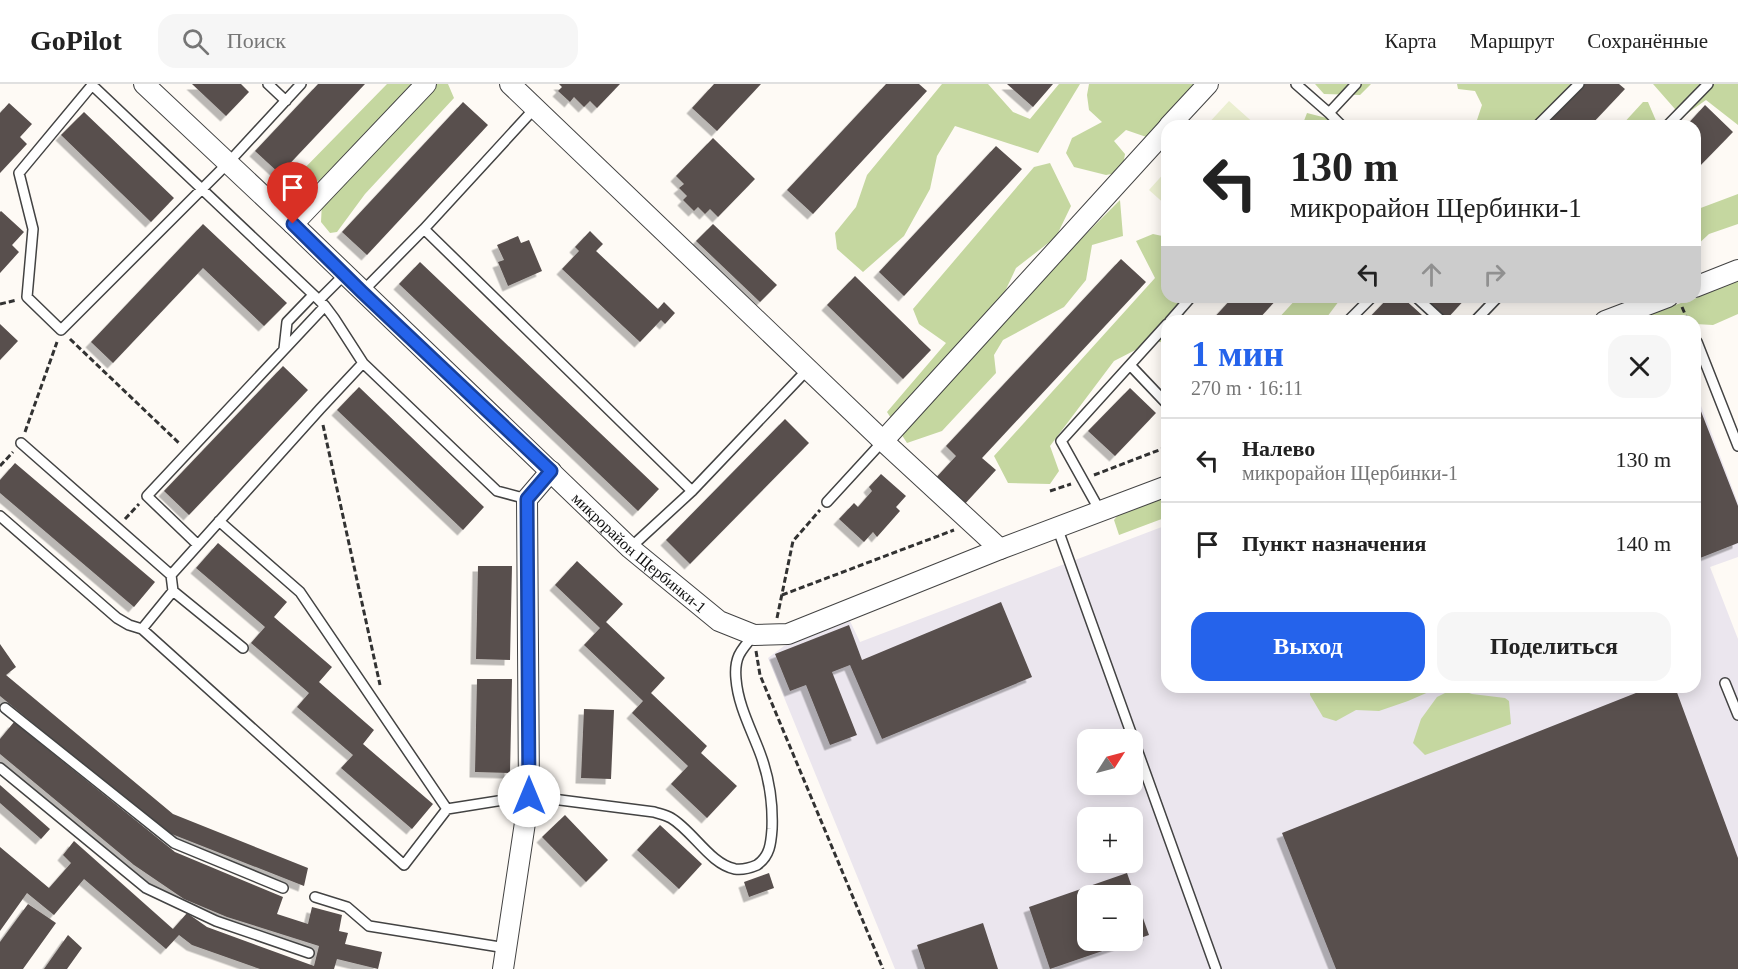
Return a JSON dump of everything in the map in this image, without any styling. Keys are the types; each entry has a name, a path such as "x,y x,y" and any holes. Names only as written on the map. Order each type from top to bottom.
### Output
{"street":[{"name":"микрорайон Щербинки-1","path":"144,84 630,548 719,621 753,635"},
{"path":"293,224 426,84"},
{"path":"510,84 883,441 1000,549"},
{"path":"1175,120 1208,84"},
{"path":"883,441 1161,135"},
{"path":"1701,285 1738,270"},
{"path":"1621,315 1652,303"},
{"path":"502,969 529,796 527,499 551,471"},
{"path":"753,635 788,634 1000,549 1161,488"}],"lane":[{"path":"268,84 286,101"},
{"path":"301,84 228,163 202,189 61,330 27,297 33,230 19,173 92,85 202,189 319,300 363,363 497,491 527,499"},
{"path":"1296,84 1336,120"},
{"path":"1329,113 1356,84"},
{"path":"1543,120 1579,84"},
{"path":"1672,120 1708,84"},
{"path":"362,292 424,229 535,108"},
{"path":"424,229 692,491"},
{"path":"198,545 147,496 284,349 319,300 344,275"},
{"path":"284,349 287,322 319,300"},
{"path":"1175,315 1186,303"},
{"path":"1354,315 1366,303"},
{"path":"1422,303 1436,315"},
{"path":"1481,315 1492,303"},
{"path":"1100,511 1061,441 1161,331"},
{"path":"1701,352 1738,446"},
{"path":"171,574 363,363"},
{"path":"1130,365 1161,398"},
{"path":"630,548 692,491 808,369"},
{"path":"827,502 883,441"},
{"path":"21,443 171,574 173,591 243,648"},
{"path":"0,516 117,618 129,625 142,628 404,865 447,809 529,796 663,814 672,818 727,867 738,869 752,867 761,862 768,854 771,845 770,795 761,755 740,702 736,679 737,657 753,635"},
{"path":"219,521 300,592 447,809"},
{"path":"1057,527 1216,969"},
{"path":"142,628 173,591"},
{"path":"1725,683 1738,715"},
{"path":"2,709 174,843 283,888"},
{"path":"0,768 146,888 216,921 309,953"},
{"path":"315,897 347,907 369,926 506,948"}],"path":[{"path":"0,466 21,443 61,330 188,452"},
{"path":"320,409 381,689"},
{"path":"1050,491 1161,449"},
{"path":"118,527 147,496"},
{"path":"773,634 793,541 827,502"},
{"path":"782,595 972,523"},
{"path":"753,635 760,675 884,969"}],"shaded area":[{"path":"1701,406 1738,503 1738,557 1710,567 1738,639 1738,969 895,969 768,658 784,646 850,621 860,642 1161,527 1161,693 1701,693"}],"green space":[{"path":"387,84 448,84 454,98 365,194 337,232 330,233 321,222 323,181 293,180"},
{"path":"942,84 988,84 1013,112 1030,119 1059,84 1080,84 1038,153 955,126 937,156 930,189 904,236 863,272 837,249 835,233 856,207 867,175"},
{"path":"1089,84 1197,84 1172,120 1161,120 1161,137 1158,141 1126,130 1114,141 1125,154 1122,172 1106,175 1074,167 1066,153 1072,138 1102,122 1089,110 1087,95"},
{"path":"1315,84 1371,84 1360,95 1324,94"},
{"path":"1457,84 1575,84 1570,98 1554,120 1477,120 1482,105 1475,91 1458,89"},
{"path":"1653,84 1738,84 1738,125 1706,100 1682,117"},
{"path":"1229,101 1250,120 1212,120"},
{"path":"1643,102 1648,102 1656,120 1626,120"},
{"path":"1307,113 1334,120 1304,120"},
{"path":"1050,163 1071,206 1056,237 1016,268 1001,300 1010,310 1120,200 1123,236 1092,245 1086,280 1064,307 1003,340 994,355 996,373 942,431 907,443 887,412 946,343 919,324 913,309 1034,167"},
{"path":"1161,177 1161,201 1149,190"},
{"path":"1738,194 1738,224 1709,234 1701,241 1701,208"},
{"path":"1153,234 1161,236 1161,303 1182,303 1184,315 1161,315 1161,342 1153,341 1114,361 1050,446 1059,471 1050,484 1008,483 994,456 1155,278 1136,241"},
{"path":"1738,280 1738,314 1713,325 1701,324 1701,315 1645,315 1681,303 1701,303 1701,296"},
{"path":"1292,303 1338,303 1328,315 1282,315"},
{"path":"1161,496 1161,519 1119,535 1114,520 1121,511"},
{"path":"1310,693 1426,693 1379,711 1356,710 1336,721 1323,717"},
{"path":"1445,693 1469,693 1505,698 1509,701 1511,724 1425,755 1413,743 1421,719 1437,697"}],"building":[{"path":"192,84 241,84 249,92 226,116"},
{"path":"318,84 365,84 280,174 255,151"},
{"path":"559,84 620,84 597,108 590,101 584,107 574,97 570,102 558,91 562,87"},
{"path":"714,84 761,84 717,131 692,108"},
{"path":"886,84 919,84 927,91 813,214 787,190"},
{"path":"1007,84 1053,84 1033,107"},
{"path":"1585,84 1619,84 1625,89 1596,120 1551,120"},
{"path":"463,102 488,125 367,255 342,232"},
{"path":"9,103 32,124 20,137 27,144 0,173 0,113"},
{"path":"1705,105 1733,132 1701,165 1701,120 1691,120"},
{"path":"84,112 174,198 151,222 61,135"},
{"path":"713,138 755,179 718,217 710,209 705,214 698,207 694,211 683,200 687,196 679,188 684,184 676,176"},
{"path":"996,146 1022,169 904,296 879,272"},
{"path":"0,212 24,232 12,245 19,252 0,273"},
{"path":"203,224 287,303 264,326 203,268 113,363 91,342"},
{"path":"713,224 777,285 760,302 696,241"},
{"path":"590,231 603,244 596,251 658,309 664,302 675,313 665,324 661,320 640,342 562,269 579,251 575,247"},
{"path":"518,236 521,243 529,240 542,271 508,286 498,262 504,260 497,245"},
{"path":"1121,259 1146,282 982,458 996,470 962,507 933,481 956,456 946,446"},
{"path":"420,262 659,489 638,511 399,284"},
{"path":"855,276 931,350 903,379 827,305"},
{"path":"1228,303 1274,303 1262,315 1216,315"},
{"path":"1383,303 1409,303 1422,315 1372,315"},
{"path":"1426,303 1462,303 1450,315 1439,315"},
{"path":"0,324 18,341 0,360"},
{"path":"283,366 308,390 189,515 164,491"},
{"path":"359,387 484,507 463,530 337,410"},
{"path":"1130,388 1156,413 1115,456 1088,431"},
{"path":"1701,411 1738,506 1738,543 1701,558"},
{"path":"785,419 809,443 690,564 666,540"},
{"path":"15,463 155,582 134,607 0,493 0,480"},
{"path":"881,474 906,496 896,507 900,511 877,537 873,532 864,542 839,519 854,503 858,507 872,491 869,487"},
{"path":"218,543 287,602 274,617 332,667 319,682 374,730 363,744 433,804 412,829 341,768 353,755 297,707 309,693 251,643 265,627 196,568"},
{"path":"577,561 623,604 606,622 665,678 651,693 707,746 701,753 737,786 707,818 671,784 688,766 632,713 643,701 584,645 600,628 555,585"},
{"path":"478,566 512,566 510,660 476,659"},
{"path":"1001,602 1032,677 882,739 850,665 832,672 857,735 830,745 806,685 790,691 775,654 849,625 862,660"},
{"path":"0,644 16,667 6,675 173,814 308,868 304,886 164,831 0,696"},
{"path":"477,679 512,679 510,773 475,772"},
{"path":"1636,693 1677,693 1738,858 1738,969 1336,969 1282,833"},
{"path":"584,709 614,710 611,779 581,778"},
{"path":"14,722 175,852 283,897 277,914 308,924 312,907 342,915 339,931 348,933 345,944 382,952 378,969 337,959 334,969 260,969 192,945 179,935 166,949 84,879 54,915 27,893 0,931 0,847 49,888 71,863 63,855 74,841 173,929 187,913 207,927 314,966 319,946 227,917 184,899 134,865 0,754 0,739"},
{"path":"0,785 50,829 41,839 0,803"},
{"path":"565,815 608,860 586,882 542,837"},
{"path":"660,825 702,864 679,889 637,850"},
{"path":"769,873 774,888 749,897 744,882"},
{"path":"1127,873 1131,885 1092,885"},
{"path":"1077,890 1077,951 1102,951 1050,969 1029,907"},
{"path":"28,904 56,923 23,969 0,969 0,942"},
{"path":"1143,918 1149,935 1143,937"},
{"path":"983,923 998,969 925,969 917,945"},
{"path":"68,935 82,948 67,969 44,969"}],"route":[{"path":"293,224 551,471 527,499 529,796"}]}
